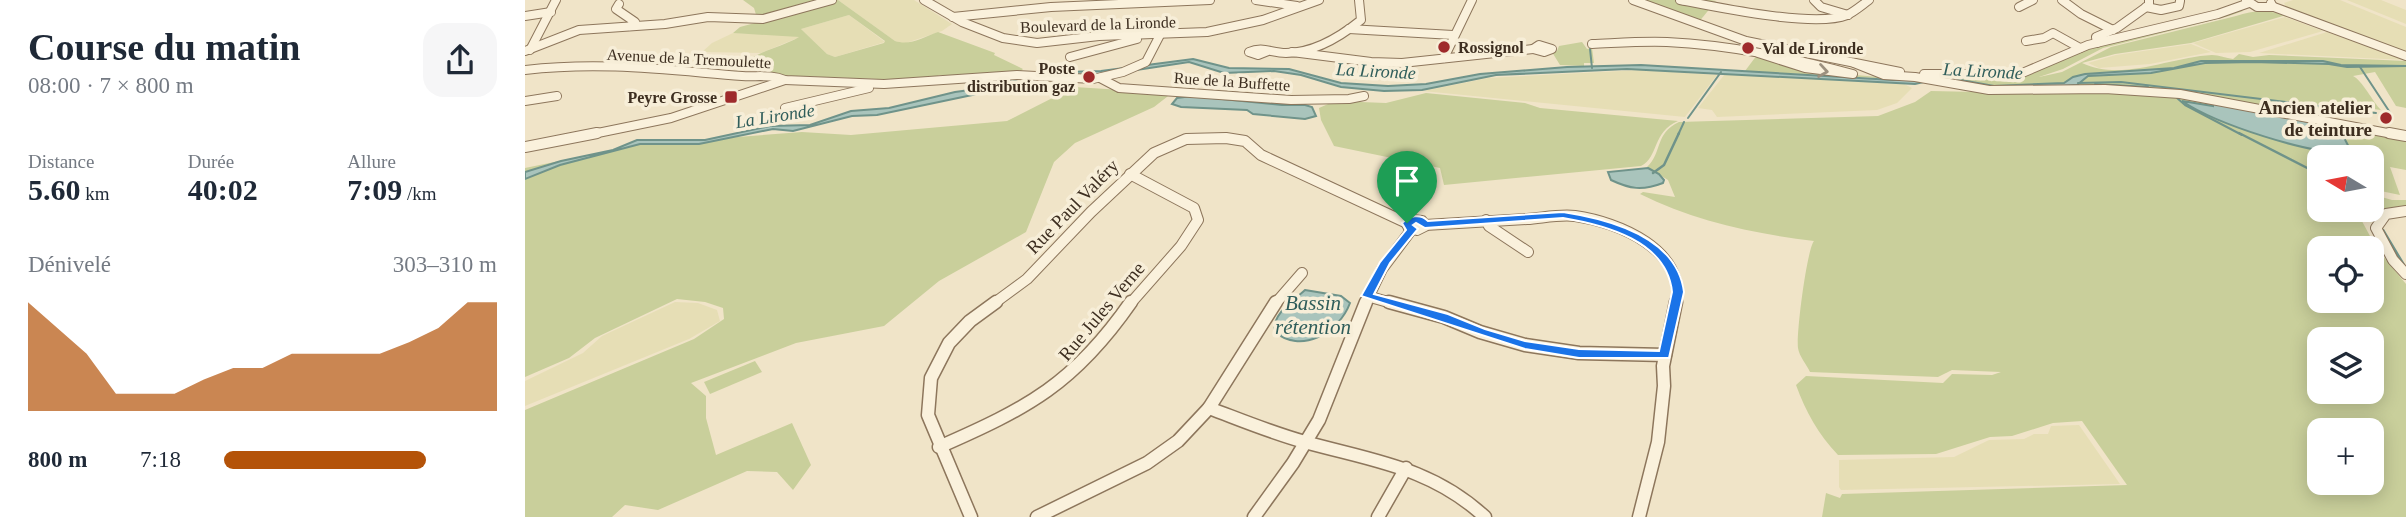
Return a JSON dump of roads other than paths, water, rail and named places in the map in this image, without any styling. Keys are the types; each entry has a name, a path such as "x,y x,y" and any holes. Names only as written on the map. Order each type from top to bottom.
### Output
{"street":[{"path":"527,53 556,0"},
{"path":"527,53 579,30 665,24 708,17 763,19 832,0"},
{"name":"Boulevard de la Lironde","path":"924,0 953,16 1022,43 1052,43 1099,36 1215,31 1319,0"},
{"path":"953,16 1051,7 1210,0"},
{"path":"1256,0 1284,9"},
{"path":"1293,52 1328,44 1361,20 1359,0"},
{"path":"1444,58 1472,0"},
{"path":"1633,0 1738,39 1854,63 1884,75 1894,73"},
{"path":"1680,0 1734,11 1833,20 1848,15 1869,0"},
{"path":"1814,0 1821,7 1848,15"},
{"path":"2019,8 2033,0"},
{"path":"2061,0 2113,35"},
{"path":"2097,43 2096,37 2102,34 2113,35 2147,4 2161,10 2179,6 2181,1"},
{"path":"2236,9 2260,3 2406,56"},
{"path":"1592,44 1679,43 1758,53 1805,68 1853,74 1873,71 1924,76 2020,74 2113,35 2260,3"},
{"path":"619,4 616,9 635,21 630,26"},
{"path":"525,16 551,12"},
{"path":"1349,29 1453,35"},
{"path":"2026,41 2054,34 2080,48"},
{"path":"1070,57 1146,35"},
{"path":"1100,78 1148,61 1160,35"},
{"path":"1328,44 1327,51 1331,57"},
{"path":"1268,51 1387,63 1533,49"},
{"path":"547,68 562,59"},
{"path":"572,67 585,59"},
{"name":"Avenue de la Tremoulette","path":"525,70 572,67 707,70 785,80 893,84 935,79"},
{"name":"Avenue de la Tremoulette","path":"850,82 1017,75 1100,78"},
{"path":"1924,76 1937,82 2001,91 2105,89 2180,94 2406,136"},
{"name":"Rue de la Buffette","path":"1100,78 1109,85 1124,88 1270,99 1349,99 1364,96"},
{"path":"525,147 671,118 785,80"},
{"path":"785,108 835,94 893,84"},
{"path":"525,101 557,96"},
{"name":"Rue Paul Valéry","path":"971,517 939,447 928,415 929,389 934,367 949,343 970,321 1027,279 1130,174 1154,153 1176,142 1195,138 1245,141 1261,155 1410,226 1418,220 1425,225 1574,216 1615,226 1646,242 1664,257 1678,292 1665,355 1658,442 1639,517"},
{"name":"Rue Jules Verne","path":"939,447 1020,408 1074,372 1100,345 1147,282 1187,242 1198,220 1195,208 1130,174"},
{"path":"2405,273 2393,260 2376,228 2386,214 2406,211"},
{"path":"1486,220 1489,226 1528,252"},
{"path":"1254,517 1306,442 1329,397 1367,296 1385,262 1410,226"},
{"path":"1037,517 1060,513 1165,451 1185,434 1209,408 1276,302 1302,274"},
{"path":"1367,296 1444,317 1480,332 1525,345 1579,354 1665,355"},
{"path":"1209,408 1306,442 1423,473 1467,499 1485,517"},
{"path":"1378,517 1405,468"}],"water":[{"path":"1193,59 1229,68 1289,69 1341,83 1388,86 1426,84 1480,74 1567,67 1641,65 1893,80 1950,78 1994,86 2064,83 2085,74 2174,68 2201,61 2323,61 2341,65 2406,66 2205,63 2151,73 2088,76 2077,85 2039,88 1997,88 1928,81 1915,84 1627,69 1496,75 1422,90 1384,91 1341,87 1301,75 1274,71 1224,73 1189,62 1097,76 1024,76 996,90 877,115 852,116 793,131 773,129 699,144 640,144 560,165 525,179 525,172 613,150 637,140 705,140 770,126 810,125 851,111 889,108 955,92 992,87 1025,73 1101,71"},
{"path":"1192,96 1305,105 1312,107 1316,116 1305,119 1253,114 1247,110 1181,107 1172,104 1177,98"},
{"path":"2182,101 2213,106 2213,103 2339,128 2348,145 2307,145 2307,148 2240,128"},
{"path":"1648,168 1659,174 1664,180 1663,183 1642,188 1630,187 1611,180 1608,172"},
{"name":"Bassin rétention","path":"1305,290 1341,296 1350,303 1337,323 1318,337 1307,341 1284,338 1274,331 1277,319"}],"waterway":[{"path":"1590,49 1592,68"},
{"path":"2360,67 2391,114"},
{"path":"1688,118 1721,72"},
{"path":"2078,83 2121,82 2376,113"},
{"path":"2095,84 2148,87"},
{"path":"2177,98 2185,105 2242,135"},
{"path":"1678,135 1684,122"},
{"path":"1653,173 1664,165 1679,133"},
{"path":"2239,133 2307,168"},
{"path":"2383,230 2404,265"}],"place":[{"name":"Rossignol","path":"1444,47"},
{"name":"Val de Lironde","path":"1748,48"},
{"name":"Poste distribution gaz","path":"1089,77"},
{"name":"Peyre Grosse","path":"731,97"},
{"name":"Ancien atelier de teinture","path":"2386,118"}],"water label":[{"name":"La Lironde","path":"1376,71"},
{"name":"La Lironde","path":"1983,71"},
{"name":"La Lironde","path":"775,116"}]}
